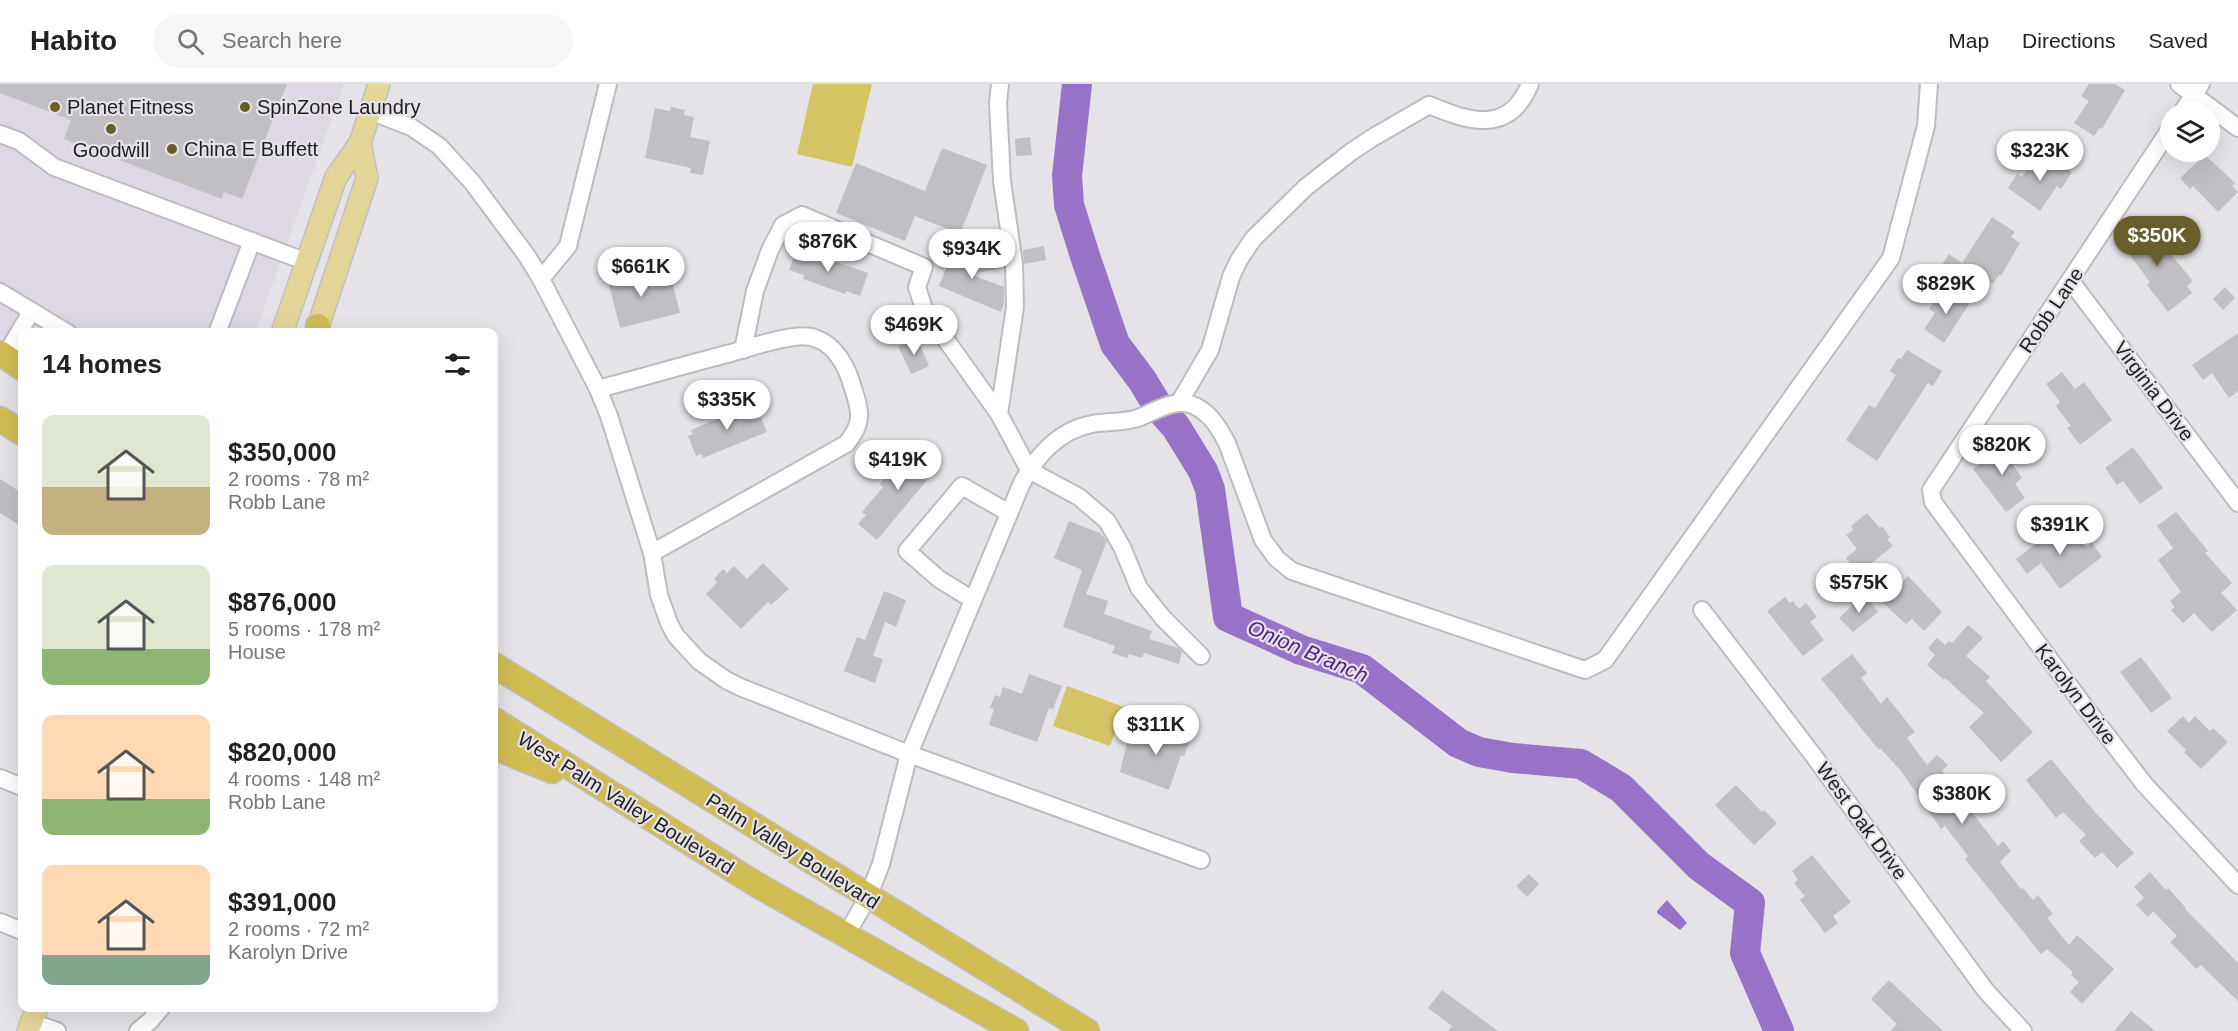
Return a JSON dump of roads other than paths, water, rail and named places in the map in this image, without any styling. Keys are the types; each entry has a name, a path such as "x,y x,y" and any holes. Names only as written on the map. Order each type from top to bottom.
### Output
{"highway":[{"path":"0,419 18,430"},
{"name":"Palm Valley Boulevard","path":"498,667 1087,1031"},
{"name":"West Palm Valley Boulevard","path":"498,722 759,886 846,935"},
{"path":"498,749 636,808"},
{"path":"846,935 1016,1031"}],"main road":[{"path":"284,328 336,177 360,143 379,84"},
{"path":"318,328 367,178 360,143"}],"street":[{"path":"541,279 568,246 608,84"},
{"path":"999,414 1015,307 1014,264 1002,181 998,103 1000,84"},
{"path":"1179,403 1210,350 1231,277 1239,260 1252,239 1306,187 1372,138 1428,105 1468,119 1488,121 1501,118 1516,107 1530,84"},
{"path":"846,935 868,897 881,864 909,754 1009,513 1029,470 1044,451 1069,432 1093,424 1135,418 1179,403 1193,405 1210,415 1219,429 1227,443 1263,540 1276,559 1292,571 1585,670 1605,660 1891,258 1926,126 1929,84"},
{"path":"2179,84 2197,89 2238,128"},
{"path":"2189,102 2197,89"},
{"path":"370,111 411,127 444,152 472,182 541,279 598,389 620,447 652,553 659,595 669,623 676,636 710,670 740,687 909,754 1201,860"},
{"path":"0,134 19,141 54,167 307,262"},
{"name":"Robb Lane","path":"1931,490 2160,144"},
{"path":"743,350 755,291 770,250 783,225 802,215 924,267 917,287 924,309 999,414 1029,470 1079,497 1107,521 1116,534 1139,588 1163,618 1201,656"},
{"path":"219,328 252,241"},
{"name":"Virginia Drive","path":"2070,280 2238,503"},
{"path":"0,292 59,328"},
{"path":"24,328 31,312"},
{"path":"598,389 793,337 816,338 827,344 839,357 849,376 859,407 860,418 857,428 846,444 652,553"},
{"path":"9,359 18,340"},
{"path":"973,600 939,579 907,551 962,486 1009,513"},
{"name":"Karolyn Drive","path":"1931,490 1933,502 2091,716 2145,785 2238,885"},
{"name":"West Oak Drive","path":"1702,610 1813,755 1986,991 2023,1031"},
{"path":"0,778 18,785"},
{"path":"0,921 18,929"},
{"path":"138,1031 158,1012"},
{"path":"32,1020 57,1031"}],"waterway":[{"name":"Onion Branch","path":"1077,84 1067,176 1069,205 1115,344 1142,380 1159,408 1176,427 1203,471 1210,489 1228,617 1301,650 1362,669 1458,743 1479,752 1513,758 1581,764 1621,788 1699,866 1750,903 1745,953 1779,1031"}],"place":[{"name":"Planet Fitness","path":"55,107"},
{"name":"SpinZone Laundry","path":"245,107"},
{"name":"Goodwill","path":"111,129"},
{"name":"China E Buffett","path":"172,149"}]}
